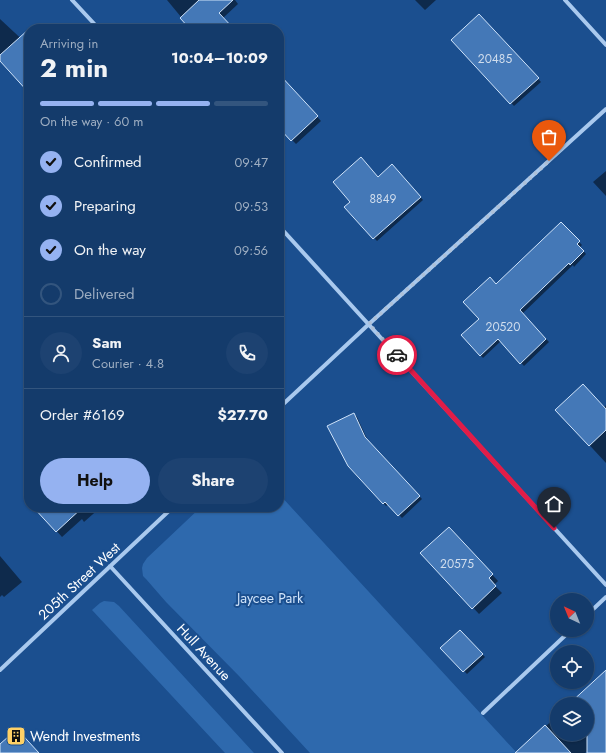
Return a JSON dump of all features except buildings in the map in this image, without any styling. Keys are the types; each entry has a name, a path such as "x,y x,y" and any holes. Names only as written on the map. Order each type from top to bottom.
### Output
{"street":[{"path":"72,0 94,24"},
{"path":"565,0 606,45"},
{"path":"284,403 369,324 606,109"},
{"path":"284,231 606,585"},
{"name":"205th Street West","path":"0,670 168,512"},
{"name":"Hull Avenue","path":"110,566 282,753"},
{"path":"594,608 606,597"},
{"path":"483,713 564,637"}],"green space":[{"name":"Jaycee Park","path":"284,499 517,753 310,753 143,576 142,568 147,558 196,512 284,512"},
{"path":"104,601 114,602 119,606 254,753 225,753 92,610"}],"way so far":[{"path":"397,355 369,324 549,161"}],"place":[{"name":"Wendt Investments","path":"16,736"}],"route":[{"path":"397,355 554,528"}]}
